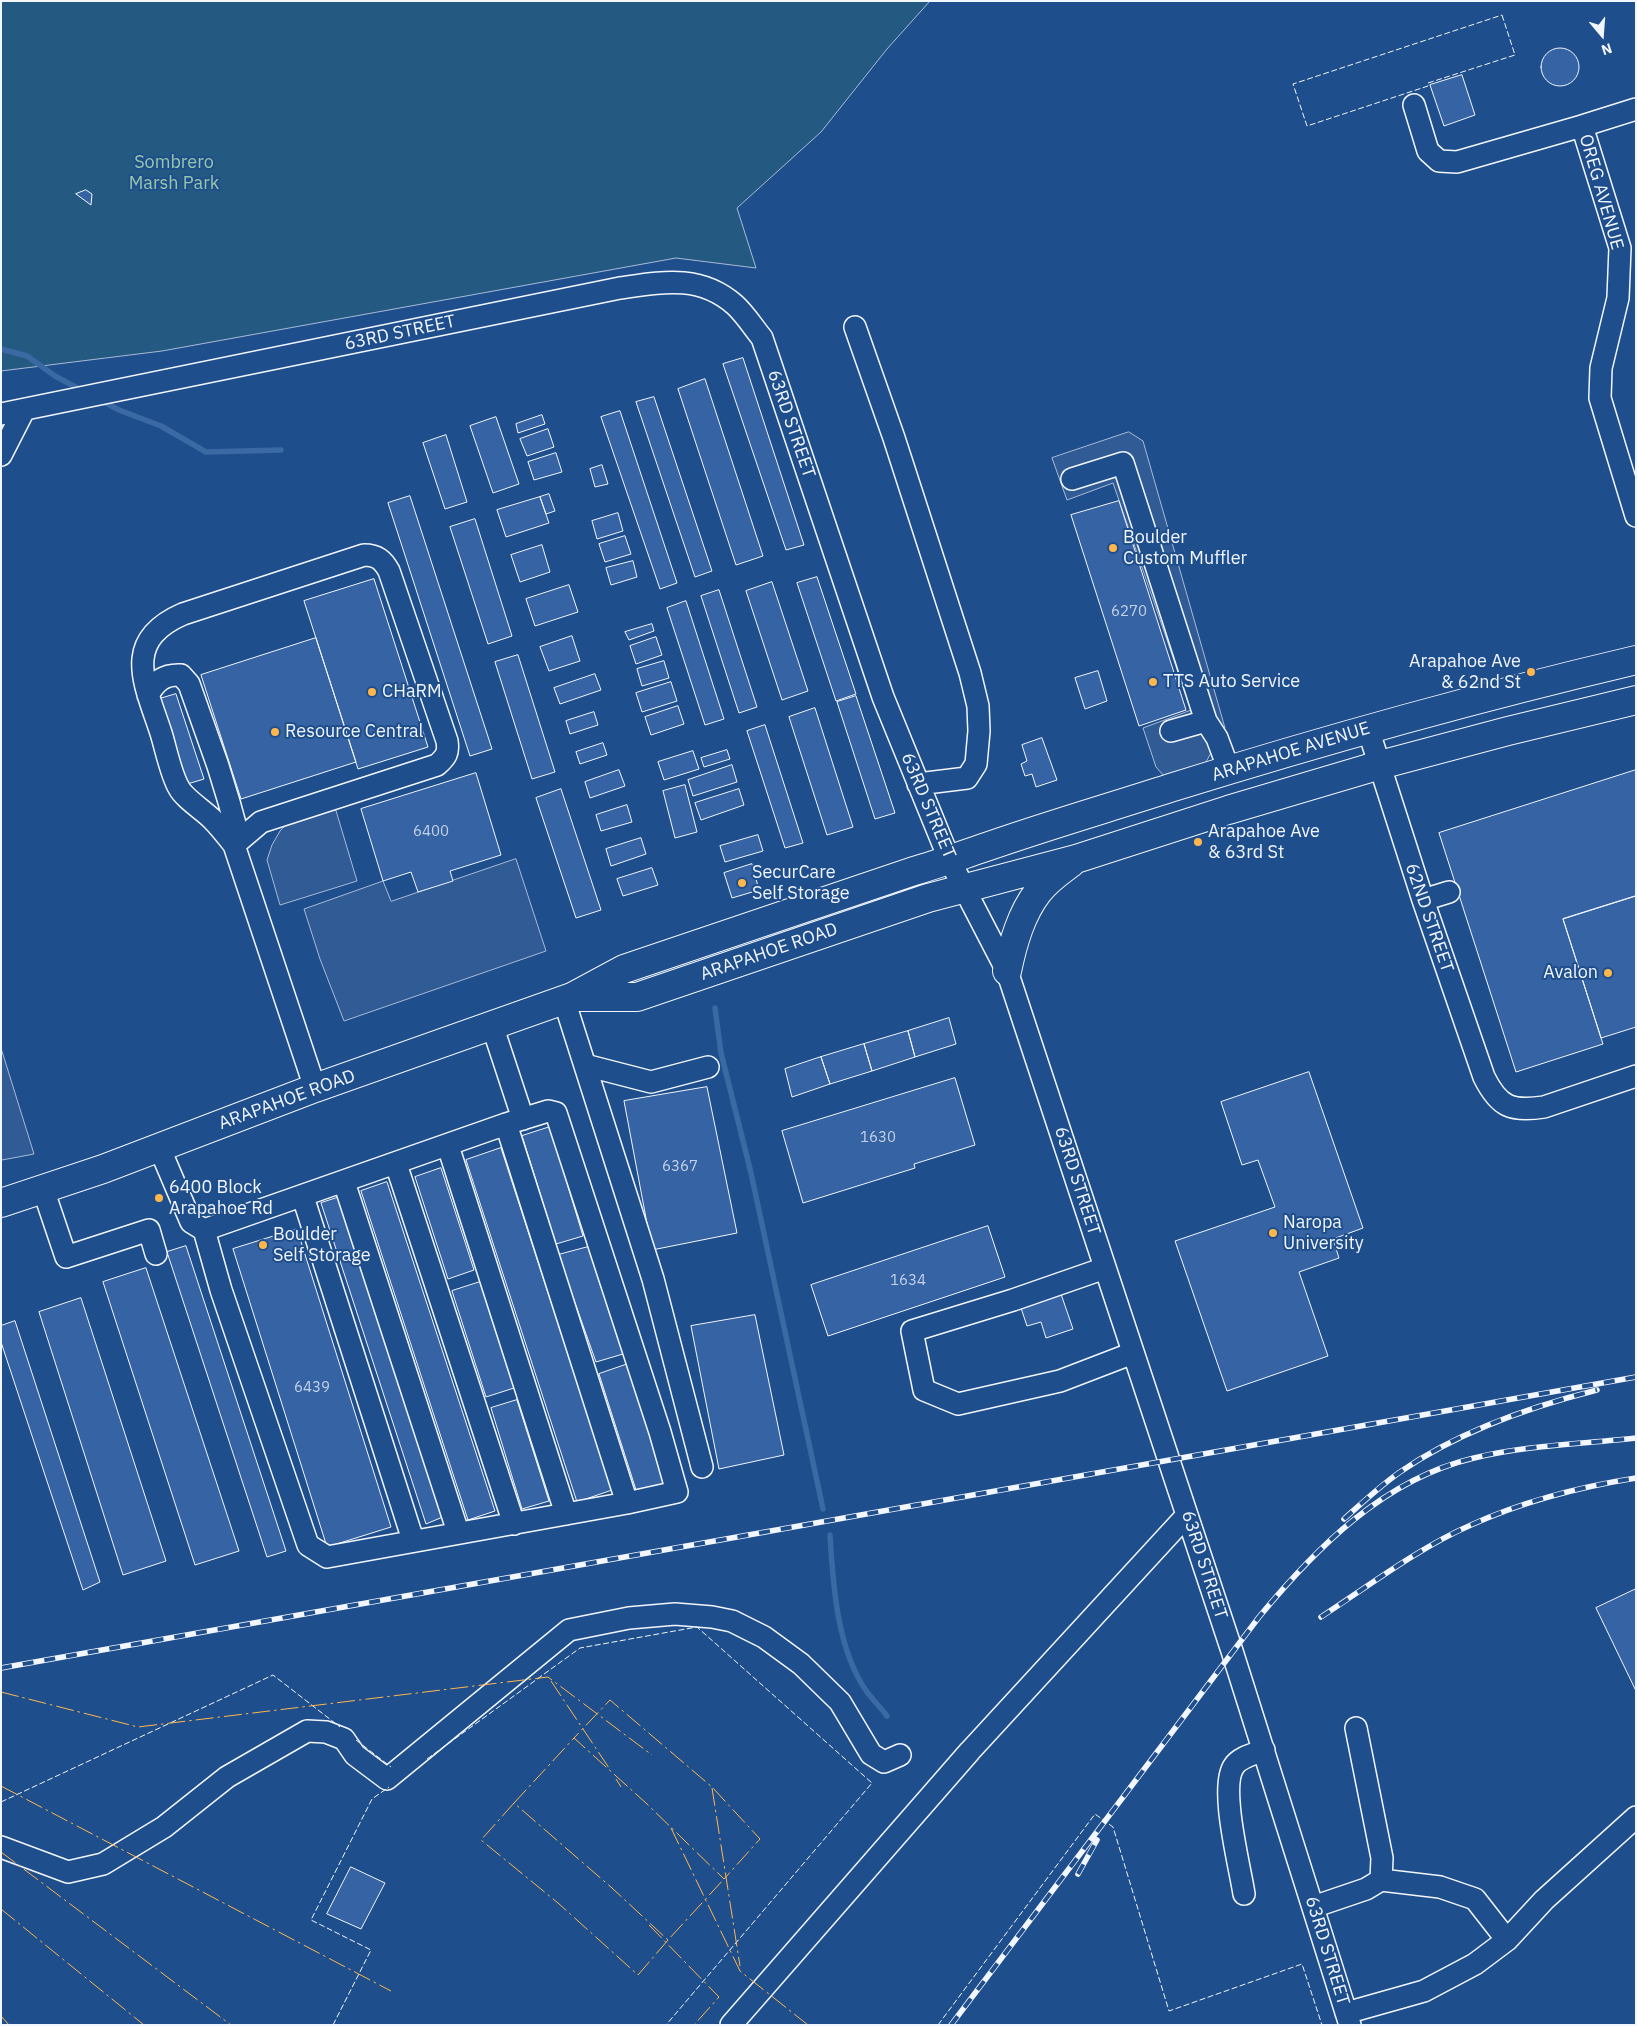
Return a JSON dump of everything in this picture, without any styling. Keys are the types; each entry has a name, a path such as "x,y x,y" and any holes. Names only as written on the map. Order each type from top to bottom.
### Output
{"main road":[{"name":"ARAPAHOE AVENUE","path":"950,861 986,847 1229,770 1368,729 1485,697 1636,660"},
{"name":"ARAPAHOE AVENUE","path":"964,889 1076,859 1228,810 1380,765 1636,700"},
{"path":"1008,971 1014,941 1037,893 1048,881 1076,859"},
{"name":"ARAPAHOE ROAD","path":"1,1203 159,1148 316,1088 568,999 624,969 914,871 950,861"},
{"name":"ARAPAHOE ROAD","path":"568,999 637,997 928,898 964,889"}],"street":[{"path":"1414,105 1428,151 1439,161 1458,162 1582,126"},
{"name":"OREG AVENUE","path":"1636,109 1582,126 1620,248 1618,298 1601,368 1600,398 1636,516"},
{"name":"63RD STREET","path":"1,414 620,288 666,281 696,284 718,292 736,306 762,338 883,697 918,784 950,861 1008,971 1264,1750 1348,2019"},
{"path":"855,327 934,559 970,673 978,706 979,731 976,764 967,778 918,784"},
{"path":"1,455 24,410"},
{"path":"1072,479 1123,462 1206,720 1217,738 1229,770"},
{"path":"364,555 371,555 382,560 389,571 449,750 446,758 437,765 261,822 234,845 212,820 179,789 148,695 141,664 146,646 154,632 166,621 364,555"},
{"path":"148,695 160,679 171,675 180,676 189,684 229,802 235,824 234,845 316,1088"},
{"path":"1171,731 1206,720"},
{"name":"62ND STREET","path":"1368,729 1423,900 1490,1090 1501,1102 1514,1108 1528,1109 1544,1107 1636,1076"},
{"path":"1423,900 1449,892"},
{"path":"568,999 584,1065 653,1279 702,1467"},
{"path":"492,1025 514,1122 627,1503"},
{"path":"584,1065 651,1082 708,1067"},
{"path":"159,1148 191,1222 204,1230 224,1300 308,1545 327,1557 375,1550 413,1540 514,1524 677,1492 660,1432 556,1113 548,1111 514,1122 204,1230"},
{"path":"448,1146 566,1514"},
{"path":"396,1164 514,1524"},
{"path":"344,1182 458,1532"},
{"path":"43,1189 66,1257 149,1230 156,1254"},
{"path":"303,1197 413,1540"},
{"path":"1105,1268 1013,1300 912,1331 924,1390 958,1404 1060,1381 1133,1353"},
{"path":"731,2025 970,1751 1187,1515"},
{"path":"1,1847 68,1872 103,1864 164,1827 227,1778 307,1731 326,1732 344,1739 355,1755 387,1778 569,1630 629,1618 675,1614 712,1617 732,1621 764,1636 801,1664 840,1702 871,1754 884,1762 900,1755"},
{"path":"1356,1728 1382,1858 1381,1880"},
{"path":"1244,1894 1228,1792 1233,1766 1240,1759 1264,1750"},
{"path":"1348,2019 1424,1991 1475,1964 1507,1940 1544,1900 1636,1817"},
{"path":"1313,1907 1366,1889 1381,1880 1440,1887 1475,1899 1507,1940"}],"green space":[{"name":"Sombrero Marsh Park","path":"1,1 930,1 887,49 821,132 737,208 756,268 676,258 162,351 1,371"}],"shaded area":[{"path":"1129,432 1143,441 1225,728 1205,735 1212,751 1206,762 1164,776 1156,767 1143,728 1191,710 1113,483 1067,500 1052,458"},
{"path":"334,804 357,881 280,905 267,860 272,845 280,831 291,819"},
{"path":"516,859 546,951 344,1021 320,959 304,909 383,881 391,901"},
{"path":"1,1048 34,1154 2,1160 1,1157"}],"building":[{"path":"1560,48 1574,53 1579,67 1574,81 1560,86 1546,81 1541,67 1546,53"},
{"path":"1462,75 1475,115 1444,126 1430,85"},
{"path":"86,190 92,194 91,205 76,194"},
{"path":"743,358 804,545 786,550 723,364"},
{"path":"705,379 763,556 736,565 678,389"},
{"path":"654,397 712,571 695,577 636,402"},
{"path":"620,411 677,583 660,589 601,417"},
{"path":"542,415 545,424 518,433 516,424"},
{"path":"496,417 519,484 493,493 470,426"},
{"path":"548,429 554,447 527,456 520,439"},
{"path":"446,435 467,502 445,509 423,443"},
{"path":"556,453 562,472 534,480 528,462"},
{"path":"602,465 608,484 595,487 590,469"},
{"path":"549,494 555,511 546,514 540,497"},
{"path":"410,496 492,749 470,756 388,503"},
{"path":"540,497 549,523 506,537 497,510"},
{"path":"1119,501 1186,710 1139,726 1071,515"},
{"path":"618,513 623,531 597,539 592,521"},
{"path":"475,519 512,636 488,644 450,527"},
{"path":"625,536 631,554 605,562 599,544"},
{"path":"542,545 550,572 520,582 511,555"},
{"path":"633,561 637,577 611,585 606,568"},
{"path":"817,577 856,694 836,701 797,583"},
{"name":"CHaRM","path":"374,579 428,747 358,769 304,601"},
{"path":"772,582 808,691 782,700 746,591"},
{"path":"569,585 578,612 535,626 526,599"},
{"path":"719,590 757,707 739,713 701,596"},
{"path":"686,601 724,719 705,725 667,608"},
{"path":"652,624 654,631 629,640 625,632"},
{"path":"572,636 580,661 549,671 540,647"},
{"path":"656,637 662,655 636,664 630,646"},
{"path":"316,638 356,762 241,799 201,675"},
{"path":"518,655 555,772 532,779 495,662"},
{"path":"664,661 669,678 642,686 637,669"},
{"path":"1098,671 1107,701 1085,709 1075,678"},
{"path":"595,674 601,690 560,704 554,688"},
{"path":"671,682 677,701 642,712 636,693"},
{"path":"176,694 204,779 184,785 156,700"},
{"path":"856,696 895,813 875,819 837,702"},
{"path":"678,706 684,724 651,735 645,717"},
{"path":"815,708 853,827 827,835 789,717"},
{"path":"594,712 598,725 570,734 566,721"},
{"path":"765,725 803,843 785,848 747,731"},
{"path":"1042,738 1057,780 1036,787 1032,774 1025,776 1021,764 1027,761 1022,745"},
{"path":"603,743 607,755 580,764 576,752"},
{"path":"727,750 730,759 704,767 701,758"},
{"path":"693,751 699,769 664,780 658,762"},
{"path":"732,765 737,782 693,796 688,780"},
{"path":"619,770 625,786 590,798 585,782"},
{"path":"1636,770 1636,896 1563,919 1603,1044 1516,1072 1439,833"},
{"path":"476,773 501,855 450,871 453,881 418,892 411,872 383,881 361,809"},
{"path":"685,785 697,832 675,838 663,791"},
{"path":"561,789 601,910 576,918 536,798"},
{"path":"739,789 744,805 701,820 695,803"},
{"path":"627,805 632,822 601,831 596,815"},
{"path":"758,835 763,851 725,862 720,846"},
{"path":"641,838 646,854 611,866 606,849"},
{"path":"752,864 759,890 732,898 724,873"},
{"path":"652,868 658,885 623,896 617,879"},
{"name":"Avalon","path":"1636,896 1636,1027 1601,1038 1563,919"},
{"path":"949,1018 956,1044 915,1057 908,1031"},
{"path":"908,1031 915,1057 872,1071 864,1044"},
{"path":"864,1044 872,1071 830,1084 821,1057"},
{"path":"821,1057 830,1084 792,1097 785,1069"},
{"name":"Naropa University","path":"1309,1072 1363,1228 1333,1239 1339,1258 1299,1272 1328,1356 1227,1391 1175,1241 1275,1207 1258,1160 1242,1165 1221,1102"},
{"path":"955,1078 975,1145 914,1164 915,1168 803,1203 782,1131"},
{"path":"707,1087 737,1233 652,1250 624,1101"},
{"path":"550,1127 583,1236 556,1244 522,1136"},
{"path":"501,1148 612,1490 577,1502 466,1160"},
{"path":"441,1168 474,1270 448,1279 415,1177"},
{"path":"387,1182 495,1511 468,1520 361,1191"},
{"path":"340,1197 445,1516 426,1524 321,1203"},
{"path":"988,1226 1005,1277 828,1336 811,1285"},
{"path":"297,1229 391,1527 327,1547 233,1249"},
{"path":"186,1246 286,1551 267,1557 167,1252"},
{"path":"588,1247 623,1354 596,1362 558,1255"},
{"path":"146,1268 239,1551 195,1565 103,1282"},
{"path":"480,1282 514,1388 486,1397 452,1291"},
{"path":"1060,1291 1073,1329 1046,1338 1041,1322 1027,1326 1020,1305"},
{"path":"81,1298 166,1561 123,1575 39,1312"},
{"path":"755,1315 784,1455 719,1469 691,1326"},
{"path":"15,1321 100,1582 83,1590 1,1342 1,1326"},
{"path":"628,1364 666,1483 637,1493 599,1374"},
{"path":"517,1400 549,1501 522,1509 491,1408"},
{"path":"1636,1589 1636,1691 1596,1608"},
{"path":"351,1867 385,1883 361,1929 327,1914"}],"waterway":[{"path":"1,349 27,356 55,376 83,391"},
{"path":"100,400 119,410 161,426 206,452 281,450"},
{"path":"715,1008 721,1053 751,1173 823,1509"},
{"path":"830,1535 838,1616 849,1657 867,1692 887,1716"}],"railway":[{"path":"1,1668 1636,1377"},
{"path":"1344,1519 1393,1477 1446,1445 1495,1422 1546,1404 1597,1390"},
{"path":"951,2025 1259,1617 1328,1542 1381,1499 1410,1482 1441,1468 1494,1454 1636,1438"},
{"path":"1321,1617 1433,1544 1491,1516 1552,1496 1636,1478"},
{"path":"1078,1874 1097,1840"}],"fence":[{"path":"1502,15 1515,55 1428,83 1428,86 1307,126 1293,84 1502,15"},
{"path":"427,1759 580,1648 697,1627 872,1783 666,2025"},
{"path":"1,1802 273,1675 340,1727"},
{"path":"356,1740 391,1767"},
{"path":"333,2025 371,1950 311,1920 372,1799 389,1787"},
{"path":"938,2025 1095,1814 1113,1827 1169,2011 1302,1964 1322,2025"}],"power":[{"path":"1,1692 138,1727 548,1677 652,1755"},
{"path":"551,1681 609,1768"},
{"path":"514,1803 574,1738 647,1804 724,1879 760,1839 712,1787 610,1700 574,1738"},
{"path":"616,1779 621,1787"},
{"path":"1,1786 391,1991"},
{"path":"712,1788 740,1966"},
{"path":"668,1940 638,1975 558,1903 481,1840 514,1803 612,1888 668,1940 724,1879"},
{"path":"671,1828 740,1971 808,2025"},
{"path":"1,1852 231,2025"},
{"path":"1,1909 144,2025"},
{"path":"649,1925 719,1997 694,2025"},
{"path":"1,2016 9,2025"}],"place":[{"name":"Boulder Custom Muffler","path":"1113,548"},
{"name":"Arapahoe Ave & 62nd St","path":"1531,672"},
{"name":"TTS Auto Service","path":"1153,682"},
{"name":"CHaRM","path":"372,692"},
{"name":"Resource Central","path":"275,732"},
{"name":"Arapahoe Ave & 63rd St","path":"1198,842"},
{"name":"SecurCare Self Storage","path":"742,883"},
{"name":"Avalon","path":"1608,973"},
{"name":"6400 Block Arapahoe Rd","path":"159,1198"},
{"name":"Naropa University","path":"1273,1233"},
{"name":"Boulder Self Storage","path":"263,1245"}]}
